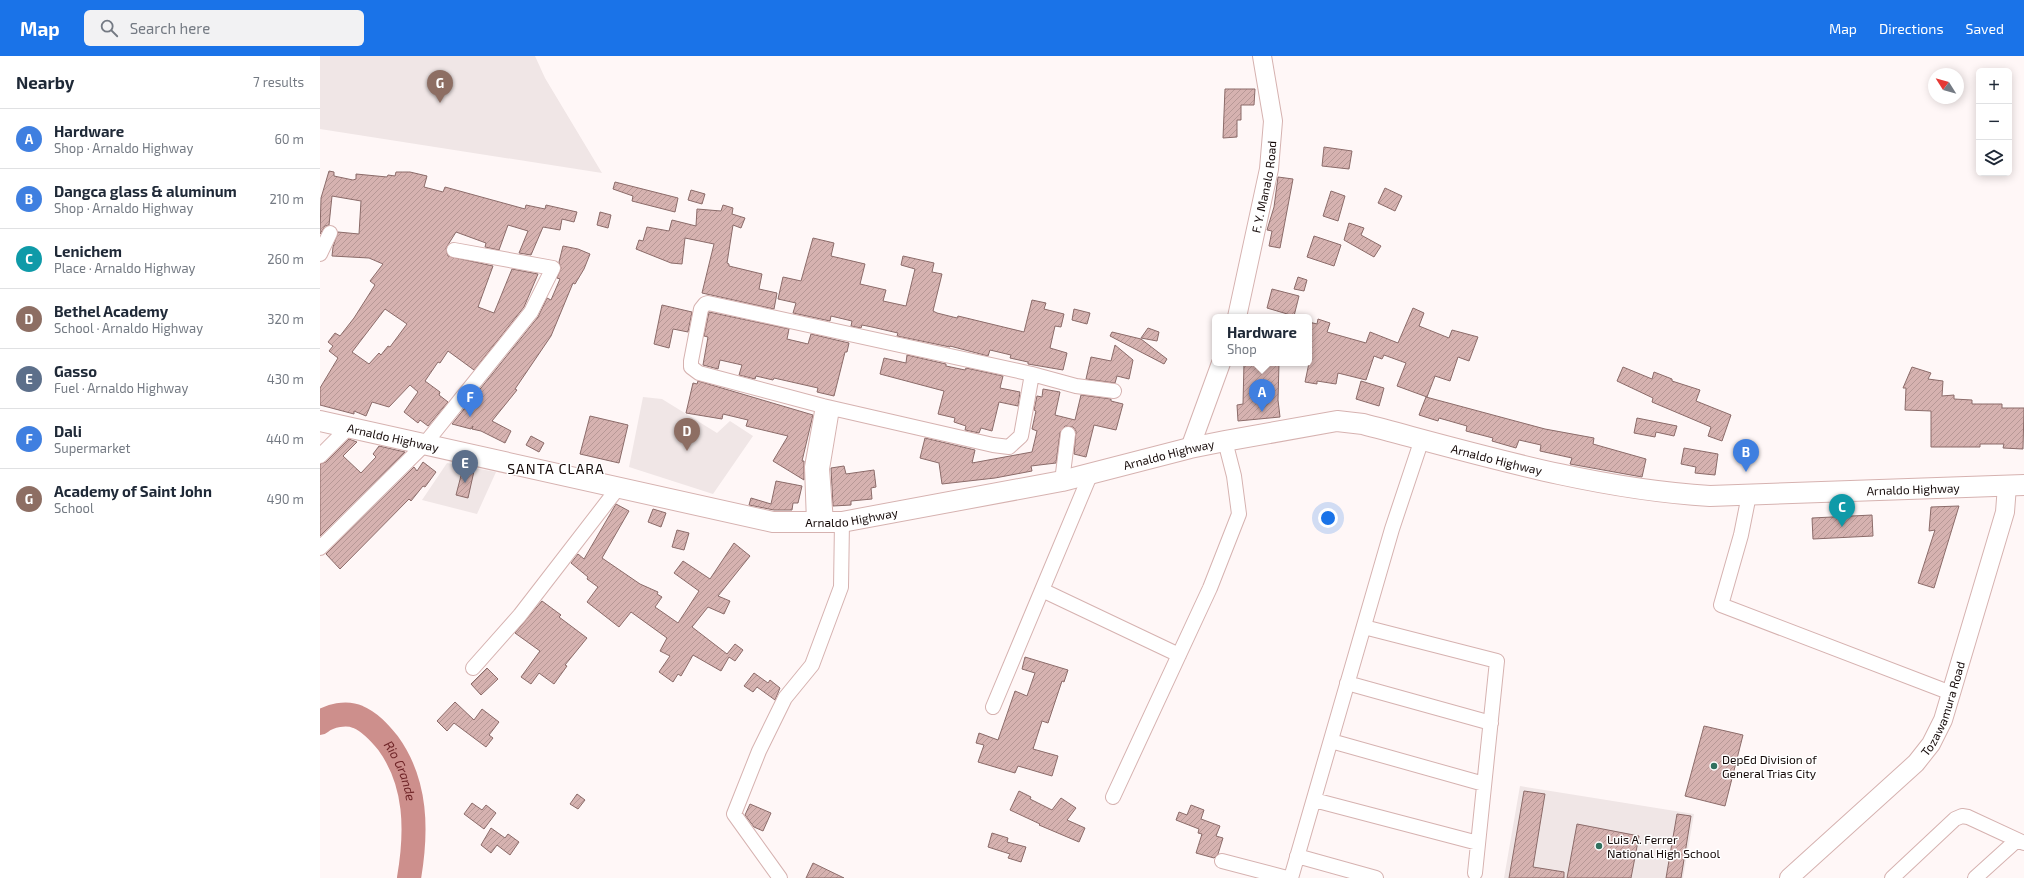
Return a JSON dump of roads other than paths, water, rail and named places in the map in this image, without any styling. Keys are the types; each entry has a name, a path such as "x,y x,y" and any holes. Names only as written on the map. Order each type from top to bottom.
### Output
{"main road":[{"name":"Arnaldo Highway","path":"320,421 423,446 773,522 828,522 1062,481 1190,448 1337,421 1363,424 1560,476 1688,495 1749,495 2016,486"}],"street":[{"name":"F. Y. Manalo Road","path":"1238,314 1269,169 1273,121 1262,56"},
{"path":"320,254 330,233"},
{"path":"320,548 423,446 531,312 553,268 454,250"},
{"path":"1032,374 1021,436 1009,447 993,445 828,407 694,370 691,367 691,361 703,306 708,303 1032,374 1076,386 1114,391"},
{"path":"1190,448 1221,366"},
{"path":"780,878 734,814 759,751 785,698 812,665 841,587 817,468 828,407"},
{"path":"320,456 348,428"},
{"path":"1062,481 1068,434"},
{"path":"1291,878 1392,529 1422,439"},
{"path":"1113,797 1210,588 1239,514 1234,476 1225,441"},
{"path":"993,707 1091,473"},
{"name":"Tozawamura Road","path":"1789,878 1916,763 1931,744 1943,720 2005,512 2016,486"},
{"path":"473,668 520,615 618,488"},
{"path":"1749,495 1742,535 1721,606 1951,693"},
{"path":"1042,590 1179,655"},
{"path":"1364,627 1498,661 1475,873"},
{"path":"1348,683 1491,723"},
{"path":"1331,741 1484,784"},
{"path":"1314,800 1478,843"},
{"path":"1892,878 1949,824 1962,816 1974,819 2020,842 1975,878"},
{"path":"1297,856 1352,875 1376,878"},
{"path":"1222,861 1287,878"}],"waterway":[{"name":"Rio Grande","path":"320,723 333,716 354,715 378,731 398,758 405,774 414,825 412,860 409,878"}],"place":[{"name":"Academy of Saint John","path":"440,103"},
{"name":"Hardware","path":"1262,412"},
{"name":"Dali","path":"470,417"},
{"name":"Bethel Academy","path":"687,451"},
{"name":"Dangca glass & aluminum","path":"1746,472"},
{"name":"Gasso","path":"465,483"},
{"name":"Lenichem","path":"1842,527"},
{"name":"DepEd Division of General Trias City","path":"1714,766"},
{"name":"Luis A. Ferrer National High School","path":"1599,846"}],"district":[{"name":"SANTA CLARA","path":"556,468"}]}
